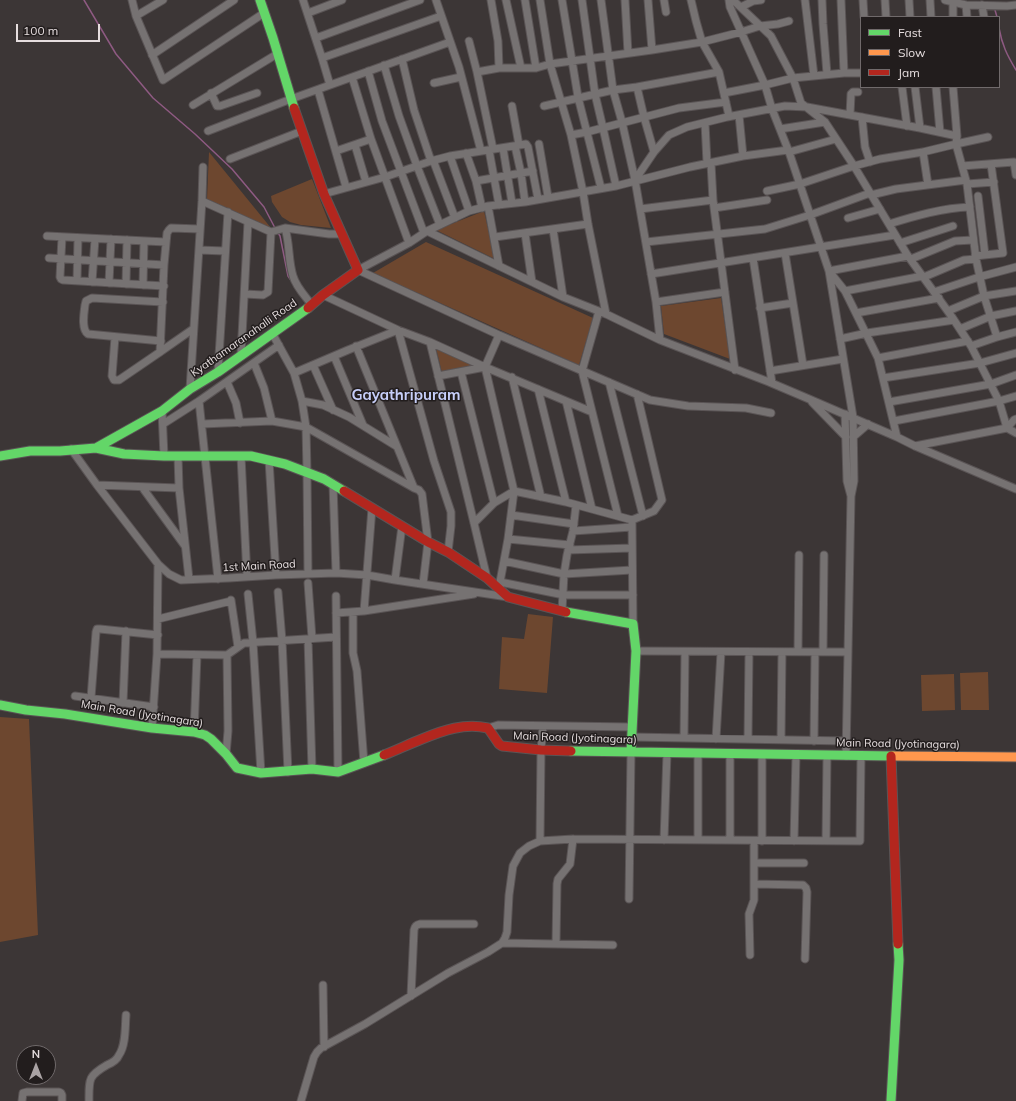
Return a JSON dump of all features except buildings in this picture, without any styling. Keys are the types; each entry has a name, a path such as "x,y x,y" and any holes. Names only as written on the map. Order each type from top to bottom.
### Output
{"street":[{"path":"132,0 136,16 163,80 264,13"},
{"path":"136,16 163,0"},
{"path":"152,55 234,0"},
{"path":"260,0 291,99 324,194 358,270 499,335 650,400 688,406 746,408 771,413"},
{"path":"303,0 330,85"},
{"path":"308,13 342,0"},
{"path":"316,38 420,0"},
{"path":"436,0 461,77 481,151"},
{"path":"491,0 498,41 499,68"},
{"path":"506,0 521,68"},
{"path":"525,0 536,68"},
{"path":"540,0 550,64 571,135 606,314"},
{"path":"562,0 578,97 601,188"},
{"path":"582,0 595,94 604,128 616,186"},
{"path":"602,0 613,90 635,180 656,302 660,340"},
{"path":"625,0 628,54"},
{"path":"648,0 652,50"},
{"path":"664,0 666,12"},
{"path":"691,0 702,42 719,72 729,116"},
{"path":"729,0 730,7 764,85 789,151 829,271 840,339 852,417 854,481 851,496 846,756"},
{"path":"733,0 771,36 793,78 801,103 825,122 854,166 900,243 970,344 1000,401 1008,428 1016,433"},
{"path":"741,7 753,1 761,0"},
{"path":"805,0 814,76"},
{"path":"822,0 827,74"},
{"path":"841,0 844,73"},
{"path":"863,0 864,16"},
{"path":"885,0 886,16"},
{"path":"909,0 910,16"},
{"path":"930,0 931,16"},
{"path":"945,0 960,3 1000,3 1016,5"},
{"path":"954,16 960,3"},
{"path":"960,3 966,16"},
{"path":"979,4 984,16"},
{"path":"322,58 441,16"},
{"path":"477,72 499,68 536,68 550,64 628,54 702,42 760,26 789,21"},
{"path":"469,41 477,72 499,205"},
{"path":"208,131 291,99 450,42"},
{"path":"193,105 277,54"},
{"path":"402,59 414,110 432,161 455,218"},
{"path":"384,65 399,116 440,225"},
{"path":"368,71 382,121 400,171 426,232 563,297 606,314 660,340 772,383 1016,489"},
{"path":"544,106 613,90 719,72"},
{"path":"724,93 793,78 827,74 860,73"},
{"path":"352,77 371,139 409,243"},
{"path":"434,82 461,77"},
{"path":"637,87 654,152"},
{"path":"902,88 907,126"},
{"path":"915,88 920,128"},
{"path":"936,88 940,132"},
{"path":"952,88 957,140 967,182 975,257 984,296 997,337"},
{"path":"318,90 346,187"},
{"path":"850,115 851,94 853,92 858,92"},
{"path":"211,93 217,106 257,93"},
{"path":"571,135 604,128 679,108 726,102"},
{"path":"512,106 526,202"},
{"path":"635,180 654,152 669,135 687,127 729,116 785,106 807,107 920,128 940,132 957,140"},
{"path":"739,115 743,156"},
{"path":"862,117 866,147 870,162"},
{"path":"780,129 825,122"},
{"path":"705,123 735,370"},
{"path":"230,159 302,131"},
{"path":"767,191 800,184 880,159 923,152 957,140 988,138"},
{"path":"336,151 371,139"},
{"name":"Kyathamaranahalli Road","path":"0,456 30,451 60,451 96,448 162,411 190,389 218,372 312,305 323,295 358,270 409,243 426,232 470,211 485,207 526,202 616,186 690,166 743,156 789,151 836,139"},
{"path":"324,194 385,177 450,156 526,144 528,145 538,199"},
{"path":"539,144 548,197"},
{"path":"355,145 366,182"},
{"path":"503,148 512,203"},
{"path":"923,152 928,185"},
{"path":"466,153 495,237 499,266"},
{"path":"450,156 470,211"},
{"path":"962,166 1014,162 1016,175"},
{"path":"845,291 923,277 964,260 985,255 1003,253 991,164"},
{"path":"190,389 203,167"},
{"path":"476,181 533,171"},
{"path":"646,242 765,229 810,216 871,194 896,189 967,182 994,182"},
{"path":"978,196 985,255"},
{"path":"640,209 767,200"},
{"path":"202,201 248,222 277,230 341,234"},
{"path":"889,224 946,209 970,207"},
{"path":"848,218 880,209"},
{"path":"218,372 228,212"},
{"path":"242,355 248,222"},
{"path":"495,237 588,224"},
{"path":"900,243 953,226"},
{"path":"160,352 167,233 171,228 200,229"},
{"path":"553,229 563,297"},
{"path":"245,294 263,295 268,292 277,230"},
{"path":"277,230 287,236 293,277 300,290 312,305"},
{"path":"525,233 532,282"},
{"path":"651,274 895,235"},
{"path":"47,236 166,242"},
{"path":"62,237 60,276 63,280 164,286"},
{"path":"77,281 78,238"},
{"path":"92,282 96,238"},
{"path":"109,283 111,239"},
{"path":"126,284 127,240"},
{"path":"829,271 910,258 955,241 973,240"},
{"path":"143,285 144,241"},
{"path":"199,250 226,251"},
{"path":"785,253 803,365"},
{"path":"48,258 164,265"},
{"path":"753,258 772,383"},
{"path":"856,313 936,295 979,277 1016,267"},
{"path":"829,271 845,291 878,358 897,437"},
{"path":"948,311 984,296 1016,291"},
{"path":"656,302 725,292"},
{"path":"323,295 398,330 430,342 592,412"},
{"path":"161,341 88,334 84,328 85,305 88,299 92,298 163,302"},
{"path":"760,308 793,303"},
{"path":"599,311 582,371 618,516"},
{"path":"960,329 991,316 1016,311"},
{"path":"840,339 866,333 954,320"},
{"path":"115,337 112,376 114,380 119,380 193,329"},
{"path":"294,373 356,346 398,330"},
{"path":"398,330 434,461 450,512 451,526 448,552"},
{"path":"878,358 970,344 1016,332"},
{"path":"272,333 280,345 294,373 302,401 306,427 308,574"},
{"path":"499,335 485,367 514,491 500,586"},
{"path":"430,342 487,578"},
{"path":"163,424 280,345"},
{"path":"356,346 414,488"},
{"path":"883,378 980,363 1016,353"},
{"path":"334,356 363,425"},
{"path":"770,371 843,359"},
{"path":"254,363 264,388 272,421"},
{"path":"313,365 333,410"},
{"path":"438,376 485,367"},
{"path":"461,372 494,503"},
{"path":"889,402 990,384 1016,375"},
{"path":"512,377 541,497"},
{"path":"227,382 236,403 240,423"},
{"path":"609,382 643,516"},
{"path":"538,388 566,502"},
{"path":"511,515 574,527 632,523 654,511 662,500 637,394"},
{"path":"894,421 1000,401 1016,396"},
{"path":"809,399 846,436"},
{"path":"199,401 218,579"},
{"path":"302,401 323,405 349,417 396,446"},
{"path":"566,401 592,509"},
{"path":"162,411 164,456"},
{"path":"845,414 847,481 851,496"},
{"path":"915,446 1008,428 1016,419"},
{"path":"202,424 272,421 306,427 419,490 422,494 428,542 423,584"},
{"path":"853,438 868,424"},
{"name":"Kyathamaranahalli Road","path":"0,451 28,446 59,447 70,450"},
{"path":"96,448 124,454 164,456 251,456 286,464 324,479 428,542 448,552 500,586 508,597 562,611 633,624"},
{"name":"1st Main Road","path":"70,450 158,564 169,574 181,580 308,574 367,575 508,597"},
{"path":"178,456 179,488 189,579"},
{"path":"241,456 247,577"},
{"path":"269,460 276,575"},
{"path":"333,484 336,574"},
{"path":"97,485 179,488"},
{"path":"142,487 185,547"},
{"path":"474,523 494,503 514,491 566,502 618,516 632,523"},
{"path":"562,611 564,574 574,527 576,505"},
{"path":"364,611 372,508"},
{"path":"629,899 631,752 636,652 633,624 632,523"},
{"path":"395,580 402,526"},
{"path":"508,539 569,548 632,548"},
{"path":"798,652 799,555"},
{"path":"823,652 824,555"},
{"path":"504,561 564,574 632,570"},
{"path":"152,728 158,635 158,564"},
{"path":"308,583 312,770"},
{"path":"500,586 564,595 633,595"},
{"path":"278,592 282,640 288,772"},
{"path":"336,613 364,611 482,593"},
{"path":"248,594 253,642 261,773"},
{"path":"336,596 338,772"},
{"path":"158,619 231,600 238,647"},
{"path":"354,612 353,653 357,671 364,763"},
{"path":"91,698 96,632 98,629 158,635"},
{"path":"123,703 126,631"},
{"path":"157,654 227,655 244,643 336,637"},
{"path":"636,652 848,652"},
{"path":"684,738 685,652"},
{"path":"716,739 721,652"},
{"path":"748,739 749,652"},
{"path":"781,740 782,652"},
{"path":"814,741 815,652"},
{"path":"194,732 197,655"},
{"path":"226,754 228,731 227,655"},
{"path":"75,696 154,707"},
{"name":"Main Road (Jyotinagara)","path":"0,705 152,728 194,732 208,736 226,754 237,768 261,773 312,770 338,772 442,731 455,727 468,726 488,728 502,746 541,750 698,754 1016,757"},
{"path":"488,728 498,725 632,727"},
{"path":"540,841 541,750 543,726"},
{"path":"632,737 846,742"},
{"path":"664,840 666,753"},
{"path":"698,754 698,840"},
{"path":"730,754 730,840"},
{"path":"762,754 762,841"},
{"path":"794,841 796,755"},
{"path":"826,841 827,755"},
{"path":"301,1101 314,1057 324,1046 365,1024 448,973 488,952 502,942 507,932 509,895 513,866 520,853 529,846 540,841 573,839 860,841 861,756"},
{"path":"891,756 899,960 892,1101"},
{"path":"556,944 557,884 558,879 570,864 573,839"},
{"path":"750,955 749,914 754,900 754,840"},
{"path":"754,863 804,863"},
{"path":"754,884 803,885 806,888 805,959"},
{"path":"410,996 414,930 416,925 474,924"},
{"path":"502,942 613,945"},
{"path":"323,985 324,1046"},
{"path":"89,1101 90,1079 95,1073 119,1057 122,1051 126,1015"},
{"path":"22,1101 23,1093 28,1092 59,1092 62,1095 62,1101"}],"shaded area":[{"path":"209,152 271,228 207,199"},
{"path":"312,179 331,228 301,225 290,222 282,217 272,202 271,196"},
{"path":"484,211 495,259 436,230"},
{"path":"426,242 593,318 579,365 373,273"},
{"path":"721,298 730,359 664,334 661,306"},
{"path":"436,348 480,367 442,373"},
{"path":"528,614 553,617 547,693 499,689 502,637 524,639"},
{"path":"988,672 989,710 961,710 960,673"},
{"path":"954,674 955,710 922,711 921,675"},
{"path":"0,717 29,719 38,935 0,942"}],"waterway":[{"path":"84,0 116,54 153,98 195,134 232,169 264,207 275,228"},
{"path":"995,10 997,16"},
{"path":"1000,32 1005,50 1016,70"},
{"path":"278,233 290,279"}],"traffic: fast":[{"path":"260,0 294,108"},
{"path":"0,456 30,451 60,451 96,448 162,411 190,389 218,372 308,308"},
{"path":"96,448 124,454 164,456 251,456 285,464 324,479 344,491"},
{"path":"566,612 633,624 636,651 631,752"},
{"path":"0,705 152,728 194,732 205,735 211,739 237,768 261,773 312,769 338,772 384,755"},
{"path":"571,751 893,756"},
{"path":"891,1101 899,960 898,944"}],"traffic: slow":[{"path":"893,756 1016,757"}],"traffic: jam":[{"path":"294,108 324,194 358,270 323,295 308,308"},
{"path":"344,491 428,542 448,552 487,578 508,597 566,612"},
{"path":"384,755 438,733 454,728 471,726 488,728 502,746 571,751"},
{"path":"891,756 898,944"}],"district":[{"name":"Gayathripuram","path":"406,395"}]}
